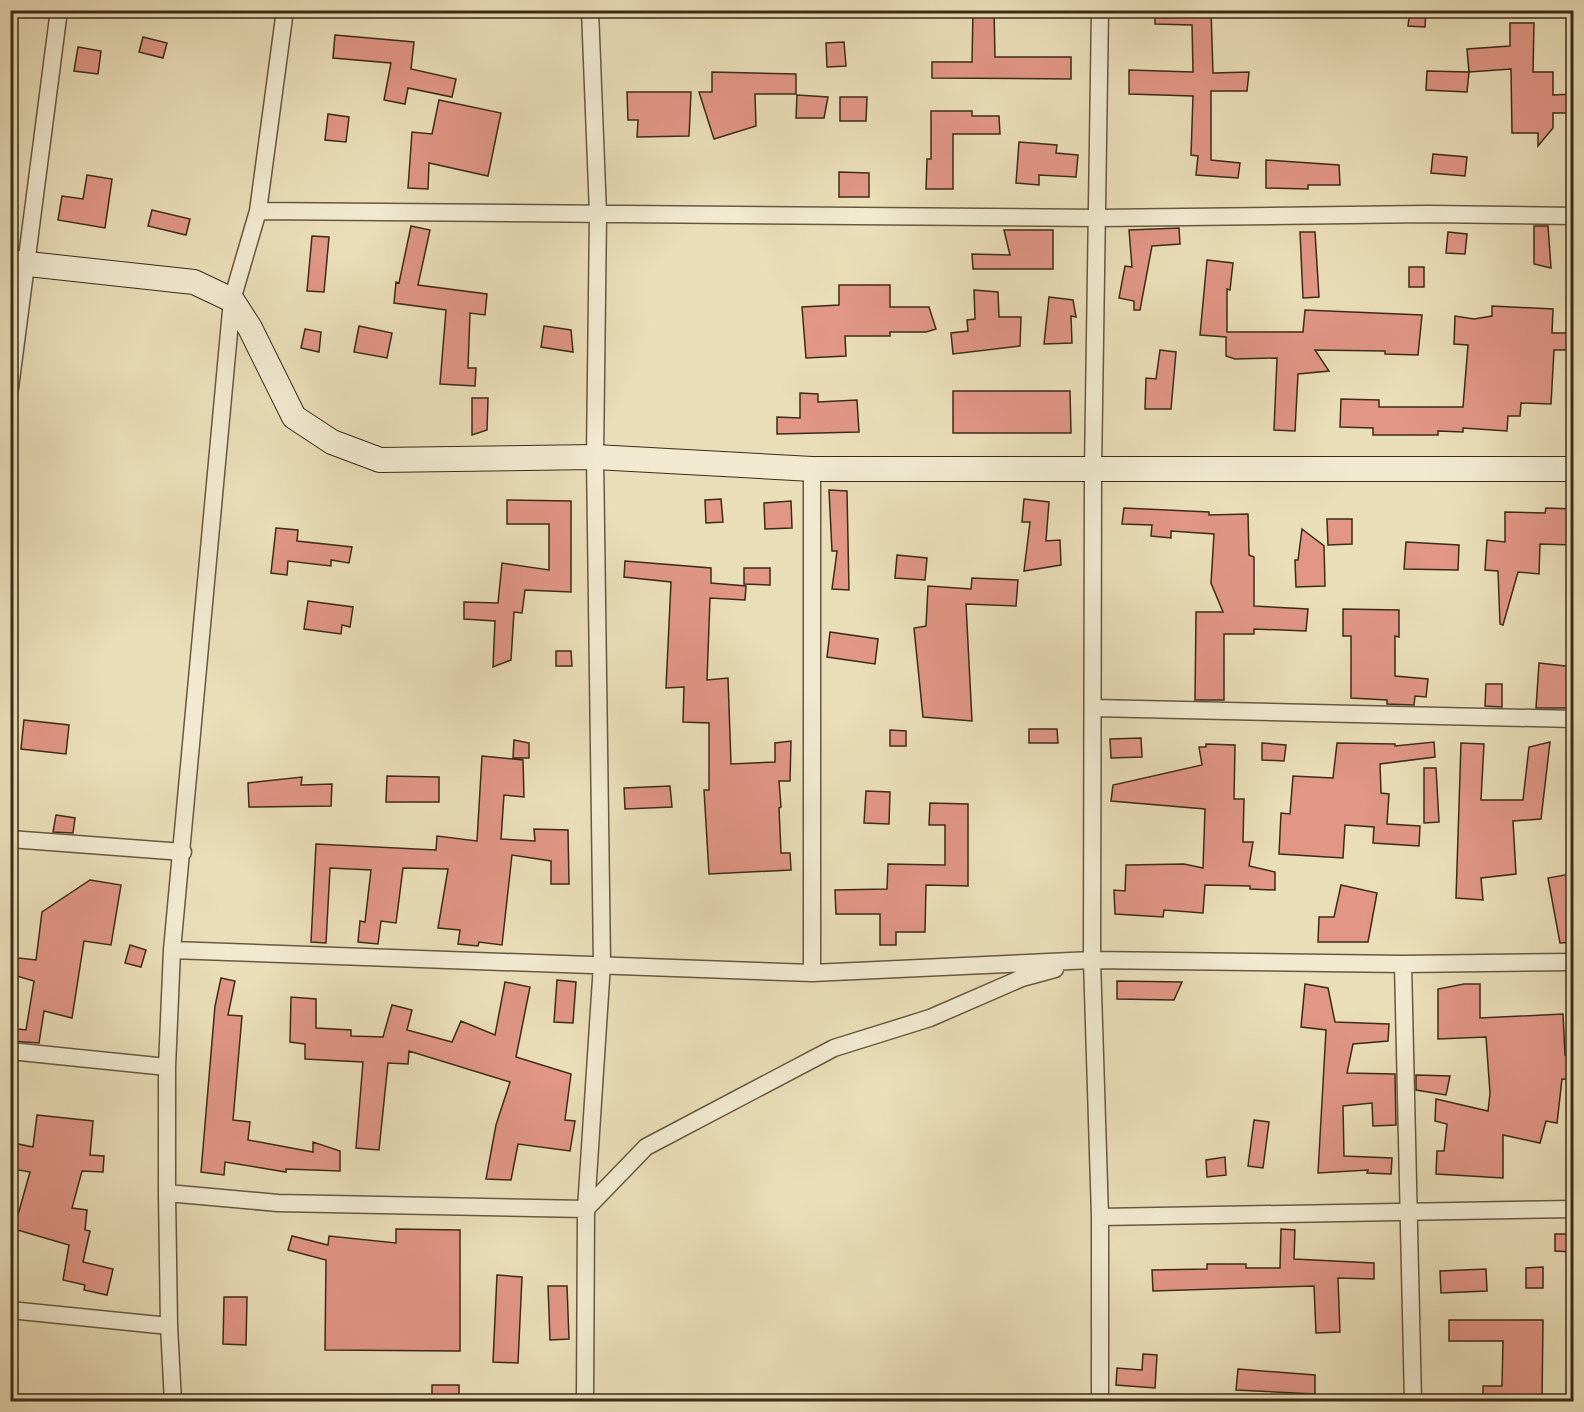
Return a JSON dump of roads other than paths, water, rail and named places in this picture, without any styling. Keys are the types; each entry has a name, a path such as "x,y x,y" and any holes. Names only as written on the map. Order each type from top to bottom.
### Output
{"street":[{"path":"10,388 18,263 59,10"},
{"path":"173,1401 169,1326 167,1193 167,1066 172,950 183,852 232,300 258,211 285,10"},
{"path":"585,1401 586,1209 602,964 595,457 598,214 590,10"},
{"path":"1100,10 1093,469 1092,960 1100,1217 1100,1401"},
{"path":"258,211 1098,218 1427,214 1574,216"},
{"path":"18,263 194,282 232,300 250,328 294,417 332,442 380,460 595,457 812,469 1574,469"},
{"path":"812,469 812,972"},
{"path":"1094,708 1574,719"},
{"path":"10,839 183,852"},
{"path":"172,950 812,972 1092,960 1403,964 1574,962"},
{"path":"167,1193 278,1203 586,1209 646,1147 834,1048 930,1018 1022,978 1092,960"},
{"path":"1403,964 1413,1401"},
{"path":"10,1051 167,1066"},
{"path":"1100,1217 1574,1209"},
{"path":"10,1310 169,1326"}]}
